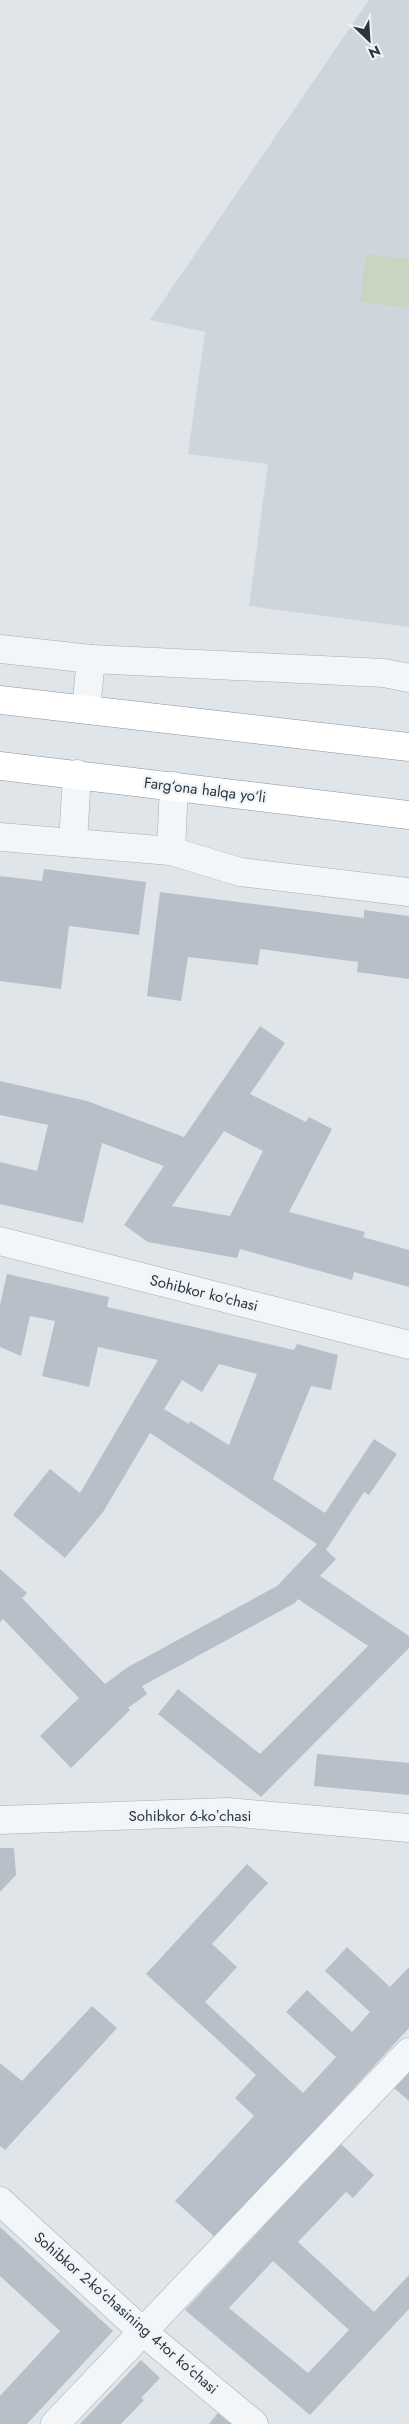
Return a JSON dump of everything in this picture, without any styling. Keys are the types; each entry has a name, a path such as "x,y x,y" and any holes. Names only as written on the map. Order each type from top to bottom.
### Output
{"highway":[{"path":"0,700 409,747"},
{"name":"Farg‘ona halqa yo‘li","path":"0,766 409,815"}],"street":[{"path":"0,649 91,659 384,673 409,678"},
{"path":"86,710 91,659"},
{"path":"73,843 77,774"},
{"path":"171,851 174,786"},
{"path":"0,837 171,851 240,872 409,892"},
{"name":"Sohibkor ko'chasi","path":"0,1241 409,1345"},
{"name":"Sohibkor 6-koʼchasi","path":"0,1820 226,1812 409,1828"},
{"path":"55,2424 409,2052"},
{"name":"Sohibkor 2-ko‘chasining 4-tor ko‘chasi","path":"0,2201 142,2331 254,2424"}],"shaded area":[{"path":"369,0 409,0 409,627 249,606 268,464 188,454 205,332 150,320"}],"green space":[{"path":"366,254 409,259 409,308 360,302"}],"building":[{"path":"44,869 146,882 139,935 69,926 61,989 0,981 0,876 42,881"},
{"path":"160,892 364,918 364,910 409,916 409,979 357,972 358,962 260,949 258,965 188,957 181,1001 147,996"},
{"path":"260,1026 285,1043 250,1094 306,1122 309,1117 332,1129 289,1212 365,1232 363,1237 409,1250 409,1287 354,1272 352,1280 240,1249 237,1258 148,1242 124,1225 164,1166 102,1143 83,1223 0,1204 0,1162 37,1171 48,1125 0,1115 0,1081 87,1101 184,1137","holes":["224,1131 263,1151 230,1216 172,1206"]},
{"path":"7,1274 109,1297 107,1307 294,1350 297,1344 338,1355 331,1390 311,1386 273,1479 325,1513 374,1439 397,1454 369,1495 364,1492 326,1550 336,1559 320,1576 409,1636 409,1648 261,1797 158,1714 178,1689 260,1754 368,1646 298,1599 295,1603 142,1686 147,1694 128,1708 130,1710 71,1768 40,1736 79,1698 3,1619 0,1622 0,1569 27,1593 22,1598 105,1684 128,1667 277,1586 317,1544 150,1433 103,1512 65,1558 13,1515 50,1469 80,1493 158,1360 98,1347 89,1387 42,1376 55,1321 30,1316 21,1356 0,1347 0,1305","holes":["219,1364 257,1374 229,1445 190,1421 189,1424 164,1409 182,1380 202,1392"]},
{"path":"317,1754 409,1763 409,1795 314,1786"},
{"path":"0,1848 14,1848 16,1875 0,1892"},
{"path":"247,1864 268,1883 212,1944 237,1967 205,2002 303,2093 336,2057 286,2012 307,1990 352,2032 370,2012 325,1971 347,1947 390,1987 409,1967 409,2028 216,2238 175,2201 254,2116 235,2098 256,2075 146,1974"},
{"path":"92,2006 117,2028 5,2150 0,2146 0,2063 22,2081"},
{"path":"409,2072 409,2101 394,2088"},
{"path":"341,2144 374,2175 353,2198 346,2192 298,2242 374,2312 409,2275 409,2309 310,2415 185,2310","holes":["273,2261 349,2330 308,2373 229,2308"]},
{"path":"0,2227 113,2331 27,2424 0,2424 0,2396 60,2331 0,2276"},
{"path":"141,2360 160,2378 141,2398 144,2400 121,2424 80,2424"},
{"path":"218,2413 231,2424 209,2424"}]}
